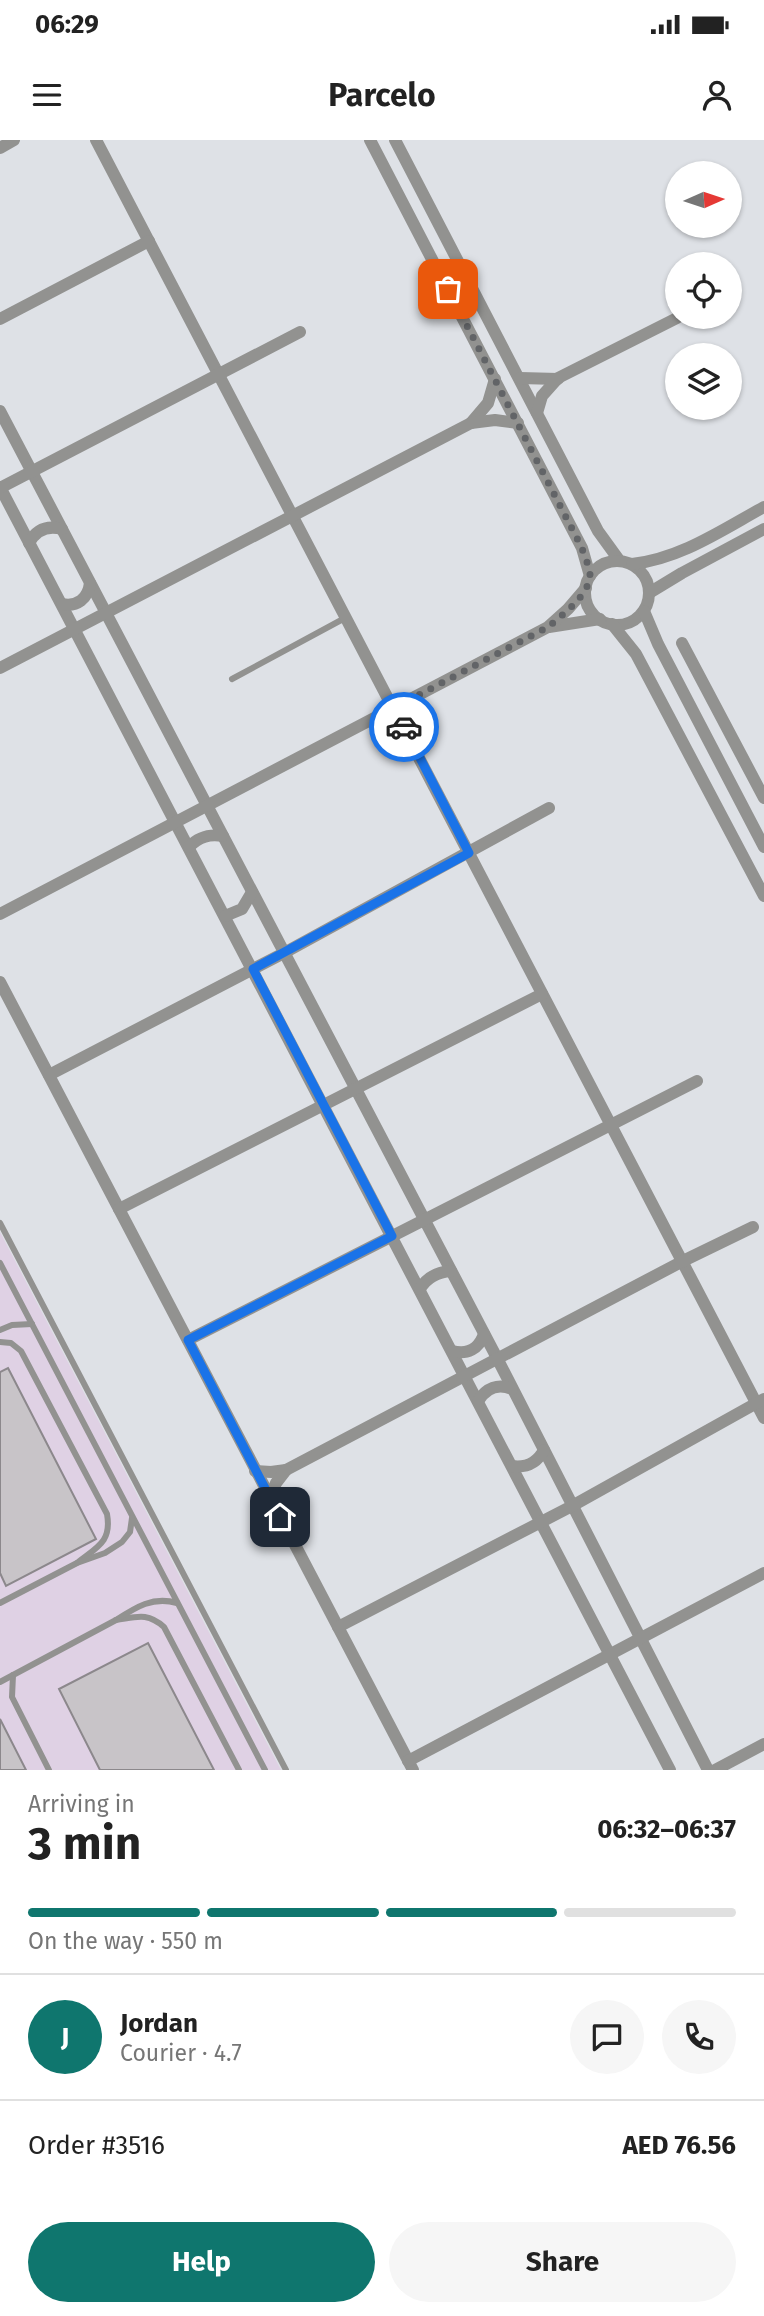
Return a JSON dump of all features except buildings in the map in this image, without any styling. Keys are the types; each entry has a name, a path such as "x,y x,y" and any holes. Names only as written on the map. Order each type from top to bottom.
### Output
{"street":[{"path":"0,148 15,140"},
{"path":"96,140 611,1125 760,1401 764,1418"},
{"path":"370,140 582,548 588,582 586,600 591,611 606,622 636,654 764,897"},
{"path":"395,140 598,531 625,562 643,572 649,585 644,611 635,620 624,624 606,622 548,627"},
{"path":"0,319 149,241"},
{"path":"537,413 542,396 558,379 665,324"},
{"path":"300,332 0,488 670,1770"},
{"path":"520,378 558,379"},
{"path":"471,423 488,402 495,379"},
{"path":"0,411 497,1358 708,1770"},
{"path":"0,668 471,423 495,420 518,423"},
{"path":"0,914 548,627 568,610 597,568 607,562 662,559 677,554 764,507"},
{"path":"29,543 41,530 51,527 62,529"},
{"path":"649,593 763,530"},
{"path":"62,604 72,605 82,600 90,583"},
{"path":"644,611 658,644 764,847"},
{"path":"682,643 764,798"},
{"path":"49,1075 284,953 549,808"},
{"path":"189,847 202,837 223,836"},
{"path":"225,916 242,909 252,892"},
{"path":"0,982 410,1765 610,1654 764,1573"},
{"path":"119,1209 542,993"},
{"path":"188,1340 697,1081"},
{"path":"270,1498 286,1470 752,1227"},
{"path":"420,1289 436,1274 451,1271"},
{"path":"452,1351 461,1353 473,1350 484,1335"},
{"path":"478,1401 485,1392 495,1387 513,1389"},
{"path":"338,1628 572,1506 760,1401"},
{"path":"512,1466 531,1464 544,1450"},
{"path":"255,1471 286,1470"},
{"path":"715,1770 764,1744"}],"lane":[{"path":"232,680 346,617"},
{"path":"0,1223 286,1770"},
{"path":"0,1263 265,1770"},
{"path":"0,1330 12,1325 32,1324"},
{"path":"0,1342 11,1343 21,1351 107,1514 109,1528 106,1540 77,1563"},
{"path":"0,1603 77,1563 105,1553 122,1542 130,1532 132,1516"},
{"path":"0,1682 150,1601 164,1599 177,1603"},
{"path":"116,1620 143,1615 155,1619 164,1627 239,1770"},
{"path":"13,1675 12,1697 49,1770"}],"shaded area":[{"path":"0,1232 281,1770 0,1770"}],"way so far":[{"path":"404,727 394,708 548,627 568,610 586,588 590,576 582,548 448,289"}],"route":[{"path":"280,1517 188,1340 392,1236 253,969 469,853 404,727"}]}
